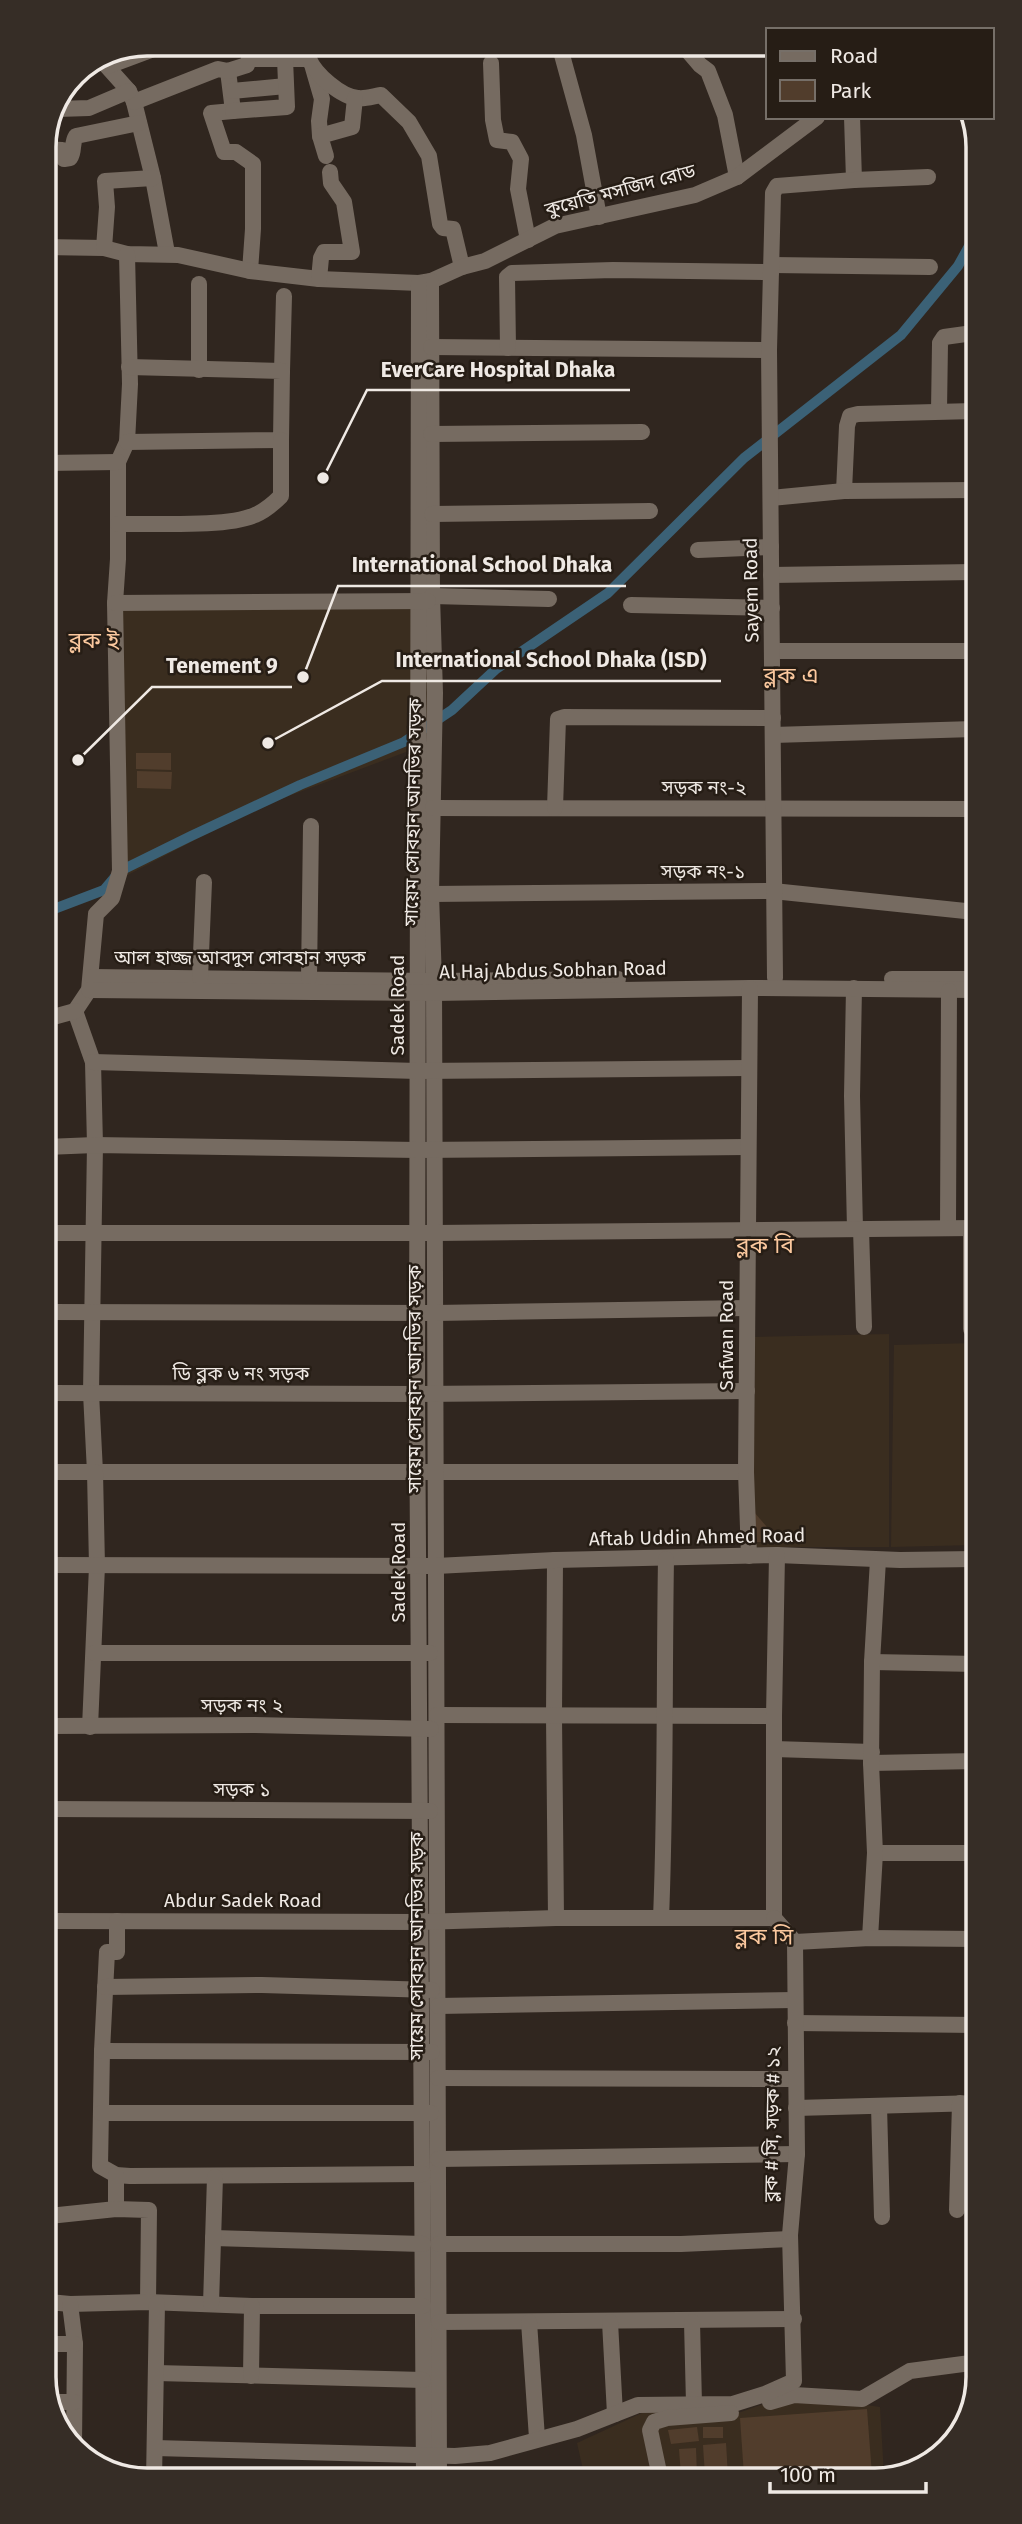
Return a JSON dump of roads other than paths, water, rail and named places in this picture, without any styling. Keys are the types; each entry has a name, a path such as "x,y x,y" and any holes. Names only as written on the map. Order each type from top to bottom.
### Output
{"street":[{"path":"65,109 89,108 218,69 228,71 248,65 249,60 298,56"},
{"path":"312,56 321,99 320,136 326,156"},
{"path":"313,56 329,83 355,98 381,95 409,122 429,156 440,224 443,228 453,229 462,267"},
{"path":"562,56 584,135 599,217"},
{"path":"692,56 708,71 725,115 737,177"},
{"path":"250,271 253,164 236,152 223,151 211,113 287,107 285,59"},
{"path":"491,63 496,140 512,142 521,159 518,189 528,240"},
{"path":"107,65 132,96 153,178 167,253"},
{"path":"228,71 233,111"},
{"path":"232,91 286,86"},
{"path":"320,136 352,127 355,98"},
{"name":"কুয়েতি মসজিদ রোড","path":"425,282 485,261 555,226 695,195 737,177 814,119"},
{"path":"852,119 854,180 928,177"},
{"path":"56,150 62,150 64,159 69,158 74,152 73,142 76,136 139,123"},
{"path":"319,279 324,252 352,252 344,202 331,183 330,172"},
{"path":"104,248 107,207 105,181 153,178"},
{"name":"Sayem Road","path":"775,978 769,350 773,194 778,186 854,180"},
{"path":"56,247 104,248 127,254 167,253 250,271 319,279 425,282"},
{"path":"56,1016 75,1010 91,984 96,914 112,898 120,871 116,603 118,462 127,442 127,254"},
{"path":"508,348 506,276 512,273 930,267"},
{"name":"সায়েম সোবহান আনভির সড়ক","path":"425,282 431,347 432,514 428,600 435,693 427,764 433,808 426,986 426,1150 435,1233 436,1653 429,1811 432,1995 430,2113 438,2158 423,2306 423,2380 436,2468"},
{"name":"Sadek Road","path":"425,282 428,600 418,700 427,764 426,986"},
{"path":"199,284 199,370"},
{"path":"118,524 235,521 255,515 281,496 284,296"},
{"path":"939,411 940,343 944,337 966,334"},
{"path":"431,347 769,350"},
{"path":"129,367 282,371"},
{"path":"844,491 847,426 850,416 966,411"},
{"path":"431,434 642,432"},
{"path":"127,442 281,440"},
{"path":"56,463 118,462"},
{"path":"771,498 844,491 966,490"},
{"path":"432,514 650,511"},
{"path":"698,550 771,547"},
{"path":"771,575 966,572"},
{"path":"116,603 549,599"},
{"path":"631,605 772,608"},
{"path":"772,651 966,651"},
{"path":"555,808 558,719 564,717 773,726 966,729"},
{"name":"সড়ক নং-২","path":"433,808 966,809"},
{"path":"309,978 311,826"},
{"path":"200,978 204,882"},
{"name":"সড়ক নং-১","path":"431,894 773,891 966,911"},
{"name":"আল হাজ্জ আবদুস সোবহান সড়ক","path":"91,984 200,978 309,978 426,986 775,978 966,979"},
{"name":"Al Haj Abdus Sobhan Road","path":"91,984 966,990"},
{"name":"Safwan Road","path":"749,1556 746,1472 750,988"},
{"path":"854,988 852,1096 864,1327"},
{"path":"948,1228 949,991"},
{"path":"75,1010 93,1062 91,1394 97,1566 90,1727"},
{"path":"93,1062 426,1070 749,1068"},
{"path":"56,1147 426,1150 748,1147"},
{"name":"Sadek Road","path":"426,1150 417,1233 419,1652 431,1725"},
{"path":"56,1233 966,1228"},
{"path":"56,1312 435,1313 747,1308"},
{"name":"ডি ব্লক ৬ নং সড়ক","path":"56,1394 747,1391"},
{"path":"56,1472 746,1472"},
{"path":"778,1555 774,1716 774,1917 795,1942 870,1938 966,1939"},
{"name":"Aftab Uddin Ahmed Road","path":"56,1565 436,1566 555,1560 778,1555 878,1560 966,1559"},
{"path":"662,1918 666,1559"},
{"path":"555,1560 556,1918"},
{"path":"870,1938 875,1853 872,1758 878,1560"},
{"path":"94,1653 436,1653"},
{"path":"873,1662 966,1664"},
{"name":"সড়ক নং ২","path":"56,1727 431,1725 554,1716 774,1716"},
{"path":"774,1749 872,1758 966,1761"},
{"name":"সড়ক ১","path":"56,1809 429,1811"},
{"path":"875,1853 966,1853"},
{"name":"Abdur Sadek Road","path":"56,1921 774,1917"},
{"path":"117,1921 117,1952 107,1952 100,2166 116,2175 215,2177 423,2174"},
{"name":"ব্লক # সি, সড়ক # ১২","path":"694,2404 733,2404 794,2381 790,2239 797,2154 795,1942"},
{"path":"105,1987 262,1985 432,1995 794,2000"},
{"name":"সায়েম সোবহান আনভির সড়ক","path":"427,2468 432,2455 439,2322 423,2174 430,2113 438,2078 430,2052 432,1995"},
{"path":"795,2023 966,2025"},
{"path":"102,2050 430,2052"},
{"path":"438,2078 795,2079"},
{"path":"956,2104 957,2210"},
{"path":"796,2108 966,2104"},
{"path":"879,2106 883,2217"},
{"path":"101,2113 430,2113"},
{"path":"438,2158 797,2154"},
{"path":"116,2175 116,2209"},
{"path":"211,2304 215,2177"},
{"path":"56,2215 116,2209 146,2209 150,2212 156,2373 154,2468"},
{"path":"213,2238 431,2244 681,2244 790,2239"},
{"path":"56,2303 423,2306"},
{"path":"70,2304 75,2344 74,2430"},
{"path":"251,2376 252,2306"},
{"path":"439,2322 692,2322 794,2319"},
{"path":"529,2322 537,2438"},
{"path":"610,2322 615,2414"},
{"path":"155,2448 432,2455 490,2453 577,2429 638,2405 694,2404 692,2322"},
{"path":"56,2344 75,2344"},
{"path":"658,2468 650,2431 654,2422 667,2418 727,2414 794,2395 862,2399 910,2371 966,2364"},
{"path":"156,2373 423,2380"},
{"path":"60,2402 74,2402"}],"waterway":[{"path":"56,908 104,890 120,871 191,836 300,785 404,742 452,710 496,669 608,593 744,458 901,335 958,266 966,252"}],"place":[{"name":"EverCare Hospital Dhaka","path":"323,478"},
{"name":"International School Dhaka","path":"303,677"},
{"name":"International School Dhaka (ISD)","path":"268,743"},
{"name":"Tenement 9","path":"78,760"}],"district":[{"name":"ব্লক ই","path":"94,640"},
{"name":"ব্লক এ","path":"791,675"},
{"name":"ব্লক বি","path":"765,1245"},
{"name":"ব্লক সি","path":"764,1936"}]}
